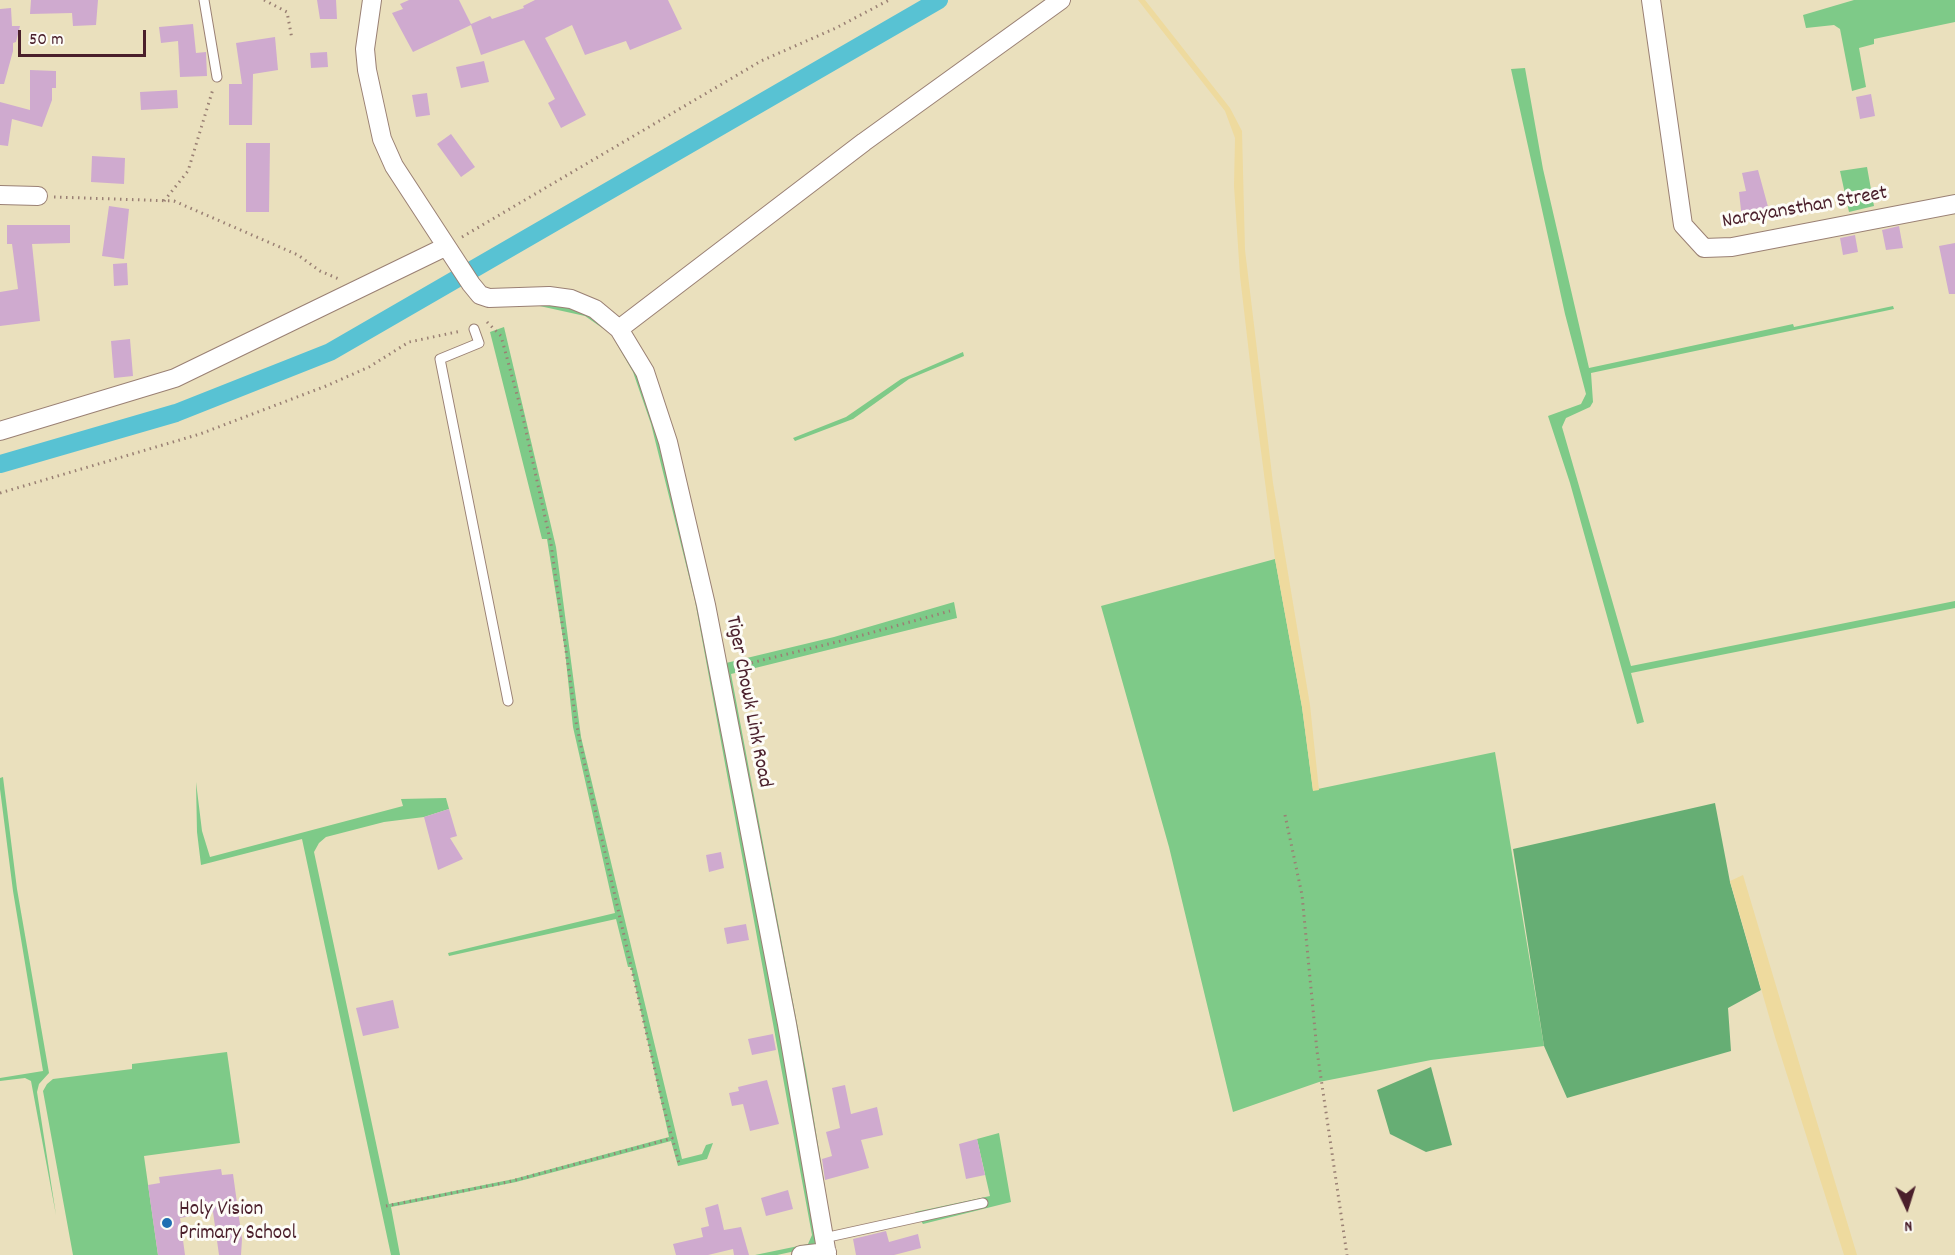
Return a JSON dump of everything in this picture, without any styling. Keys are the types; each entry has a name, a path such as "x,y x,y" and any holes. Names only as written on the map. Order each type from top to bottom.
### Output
{"street":[{"path":"372,0 365,49 367,70 382,139 394,166 471,284 480,295 498,300"},
{"path":"619,329 864,142 1061,0"},
{"name":"Narayansthan Street","path":"1651,0 1683,225 1704,248 1732,247 1955,204"},
{"path":"0,195 38,196"},
{"path":"0,431 175,378 361,288 450,254"},
{"name":"Tiger Chowk Link Road","path":"498,300 549,296 571,299 595,309 619,329 645,372 668,442 706,605 787,1024 826,1248"},
{"path":"801,1255 826,1248"}],"lane":[{"path":"204,0 217,77"},
{"path":"474,329 479,343 440,359 508,701"},
{"path":"826,1248 983,1203"}],"path":[{"path":"264,0 287,12 292,39"},
{"path":"450,254 761,61 836,28 888,0"},
{"path":"164,201 188,171 217,77"},
{"path":"38,196 174,201 298,255 320,271 361,288"},
{"path":"0,493 200,434 326,386 369,367 409,342 474,329 487,322 498,300"},
{"path":"487,322 501,336 549,533 563,609 571,689 582,752 679,1163"},
{"path":"717,671 841,642 950,612"},
{"path":"1285,815 1302,895 1317,1051 1347,1255"},
{"path":"386,1206 508,1182 673,1138"}],"green space":[{"path":"1854,0 1955,0 1955,22 1874,39 1874,44 1859,48 1866,87 1852,91 1840,29 1834,25 1806,28 1803,15"},
{"path":"1525,68 1543,169 1589,368 1793,324 1794,327 1893,306 1894,309 1591,373 1593,402 1590,407 1566,418 1562,427 1631,666 1955,601 1955,608 1631,673 1644,722 1637,724 1570,483 1548,416 1581,404 1586,394 1565,314 1511,69"},
{"path":"1867,167 1874,206 1849,212 1840,171"},
{"path":"535,305 558,305 583,311 622,341 647,391 695,578 786,1054 817,1244 800,1250 777,1255 755,1255 808,1244 812,1235 695,601 651,424 633,372 611,334 585,316"},
{"path":"504,327 556,547 581,737 682,1159 702,1154 706,1145 713,1143 707,1159 678,1166 671,1141 516,1182 391,1207 400,1255 391,1255 302,839 201,865 197,832 196,782 202,831 210,857 403,806 401,799 446,798 449,809 424,817 384,822 326,837 314,852 389,1204 514,1179 669,1137 631,967 628,967 616,919 449,956 448,953 615,913 573,727 565,651 547,539 542,539 490,332"},
{"path":"963,352 964,356 909,379 853,419 795,441 793,438 846,417 901,379"},
{"path":"1275,559 1302,707 1313,790 1495,752 1544,1046 1431,1060 1319,1082 1233,1112 1169,847 1101,606"},
{"path":"954,602 957,618 731,674 806,1071 836,1255 834,1255 726,663 834,637"},
{"path":"3,777 17,889 49,1073 39,1084 37,1092 56,1215 31,1081 25,1078 0,1081 0,1078 43,1071 13,891 0,789 0,778"},
{"path":"1715,803 1730,882 1761,990 1728,1008 1731,1051 1567,1098 1544,1046 1513,849"},
{"path":"227,1052 240,1143 144,1156 158,1255 73,1255 43,1091 47,1084 53,1079 132,1069 132,1064"},
{"path":"1431,1067 1452,1145 1426,1152 1390,1134 1377,1090"},
{"path":"999,1133 1011,1202 923,1224 915,1212 990,1196 977,1139"}],"sand":[{"path":"1138,0 1145,0 1230,108 1242,131 1245,250 1273,483 1310,705 1319,790 1313,791 1302,707 1275,559 1255,405 1240,276 1234,186 1235,138 1225,111"},
{"path":"1743,875 1857,1255 1844,1255 1775,1037 1730,881"}],"building":[{"path":"31,0 98,0 96,25 73,26 72,13 30,14"},
{"path":"317,0 336,0 337,19 320,19"},
{"path":"409,0 459,0 471,24 490,16 492,19 524,8 523,6 535,0 668,0 682,29 630,50 626,41 585,55 572,25 545,38 586,115 561,128 548,103 555,99 524,40 481,55 471,25 413,52 392,13 403,9 400,4"},
{"path":"11,8 12,26 20,26 16,42 13,43 4,84 0,84 0,9"},
{"path":"193,24 196,53 206,52 207,76 180,77 178,41 161,43 159,27"},
{"path":"275,37 278,70 253,74 252,125 229,125 229,84 242,84 236,43"},
{"path":"327,52 328,67 311,68 310,53"},
{"path":"484,61 489,82 461,88 456,67"},
{"path":"30,70 56,71 56,88 52,88 52,100 42,127 12,119 8,146 0,145 0,102 30,110"},
{"path":"177,90 178,108 141,110 140,92"},
{"path":"427,93 430,115 416,117 412,95"},
{"path":"1871,94 1875,116 1860,119 1856,97"},
{"path":"451,134 475,167 461,177 437,144"},
{"path":"246,143 270,143 269,212 246,212"},
{"path":"92,156 125,158 124,184 91,182"},
{"path":"1758,170 1770,214 1742,219 1739,192 1746,191 1742,173"},
{"path":"109,206 129,209 124,259 102,256"},
{"path":"7,225 70,225 70,243 32,244 40,321 0,326 0,292 18,289 12,244 7,244"},
{"path":"1899,226 1903,248 1886,250 1882,230"},
{"path":"1855,235 1858,252 1843,255 1840,238"},
{"path":"1955,243 1955,294 1949,294 1939,246"},
{"path":"127,263 128,285 114,286 113,264"},
{"path":"130,339 133,376 114,378 111,341"},
{"path":"449,809 457,836 450,838 463,859 438,870 424,817"},
{"path":"721,852 724,868 709,872 706,855"},
{"path":"746,924 749,940 727,944 724,928"},
{"path":"393,1000 399,1028 363,1036 356,1008"},
{"path":"773,1034 776,1050 752,1055 748,1039"},
{"path":"767,1080 779,1124 750,1131 743,1104 732,1106 729,1093 739,1091 738,1087"},
{"path":"845,1085 851,1114 877,1107 883,1135 861,1140 869,1168 825,1180 822,1159 832,1156 826,1132 840,1128 832,1088"},
{"path":"977,1139 985,1175 966,1179 959,1144"},
{"name":"Holy Vision Primary School","path":"221,1169 222,1175 233,1174 242,1239 241,1255 219,1255 213,1212 180,1218 185,1255 158,1255 148,1185 160,1183 159,1177"},
{"path":"788,1190 793,1209 766,1216 761,1198"},
{"path":"718,1204 724,1230 741,1227 749,1255 734,1255 733,1249 708,1255 676,1255 673,1244 703,1237 701,1228 709,1226 705,1208"},
{"path":"886,1231 889,1242 918,1234 921,1248 894,1255 856,1255 853,1239"}],"waterway":[{"path":"0,464 176,413 330,352 939,0"}],"place":[{"name":"Holy Vision Primary School","path":"167,1223"}]}
